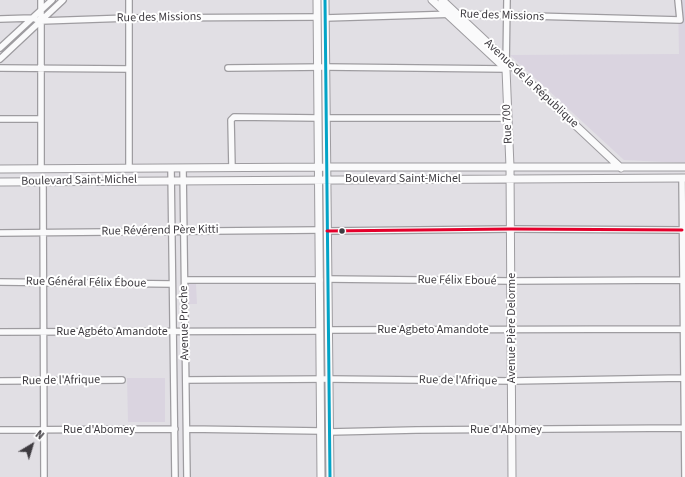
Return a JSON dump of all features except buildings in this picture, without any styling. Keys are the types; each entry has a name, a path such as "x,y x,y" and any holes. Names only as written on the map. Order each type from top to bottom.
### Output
{"main road":[{"path":"317,0 321,18 323,179 327,231 330,477"},
{"path":"321,18 325,0"},
{"name":"Avenue de la République","path":"432,0 506,69"},
{"name":"Avenue de la République","path":"442,0 621,168"},
{"name":"Rue 700","path":"506,69 510,180"},
{"name":"Boulevard Saint-Michel","path":"0,169 685,167"},
{"name":"Boulevard Saint-Michel","path":"0,182 683,178"},
{"path":"322,477 319,230 323,179"},
{"name":"Avenue Pière Delorme","path":"510,180 512,477"}],"street":[{"path":"41,169 40,69 42,0"},
{"path":"0,48 52,0"},
{"path":"0,59 63,0"},
{"path":"129,0 129,168"},
{"path":"228,68 322,67 506,69 508,0"},
{"name":"Rue des Missions","path":"0,19 32,18 41,21 129,18 321,18 457,14 680,20 678,0"},
{"path":"0,68 129,69"},
{"path":"232,168 231,120 234,117 508,118"},
{"path":"0,119 41,119"},
{"name":"Avenue Proche","path":"171,168 175,477"},
{"name":"Avenue Proche","path":"183,168 187,477"},
{"path":"683,178 682,280 684,477"},
{"path":"42,181 44,477"},
{"path":"327,231 511,229 682,230"},
{"name":"Rue Révérend Père Kitti","path":"0,233 319,230"},
{"name":"Rue Félix Eboué","path":"328,279 511,281 682,280"},
{"path":"185,280 320,280"},
{"name":"Rue Général Félix Éboue","path":"0,282 172,284"},
{"name":"Rue Agbeto Amandote","path":"328,330 512,330 683,327"},
{"name":"Rue Agbéto Amandote","path":"0,332 320,331"},
{"name":"Rue de l'Afrique","path":"186,380 329,379 512,381 683,378"},
{"name":"Rue de l'Afrique","path":"0,381 122,380"},
{"name":"Rue d'Abomey","path":"329,432 683,428"},
{"name":"Rue d'Abomey","path":"0,430 175,429"},
{"path":"187,429 321,431"}],"shaded area":[{"path":"678,0 685,0 685,163 624,160 510,55 679,54"},
{"path":"186,284 196,284 197,304 187,304"},
{"path":"127,378 165,378 165,422 128,422"}],"transit line":[{"path":"325,0 330,477"},
{"path":"327,231 511,229 682,230"}]}
